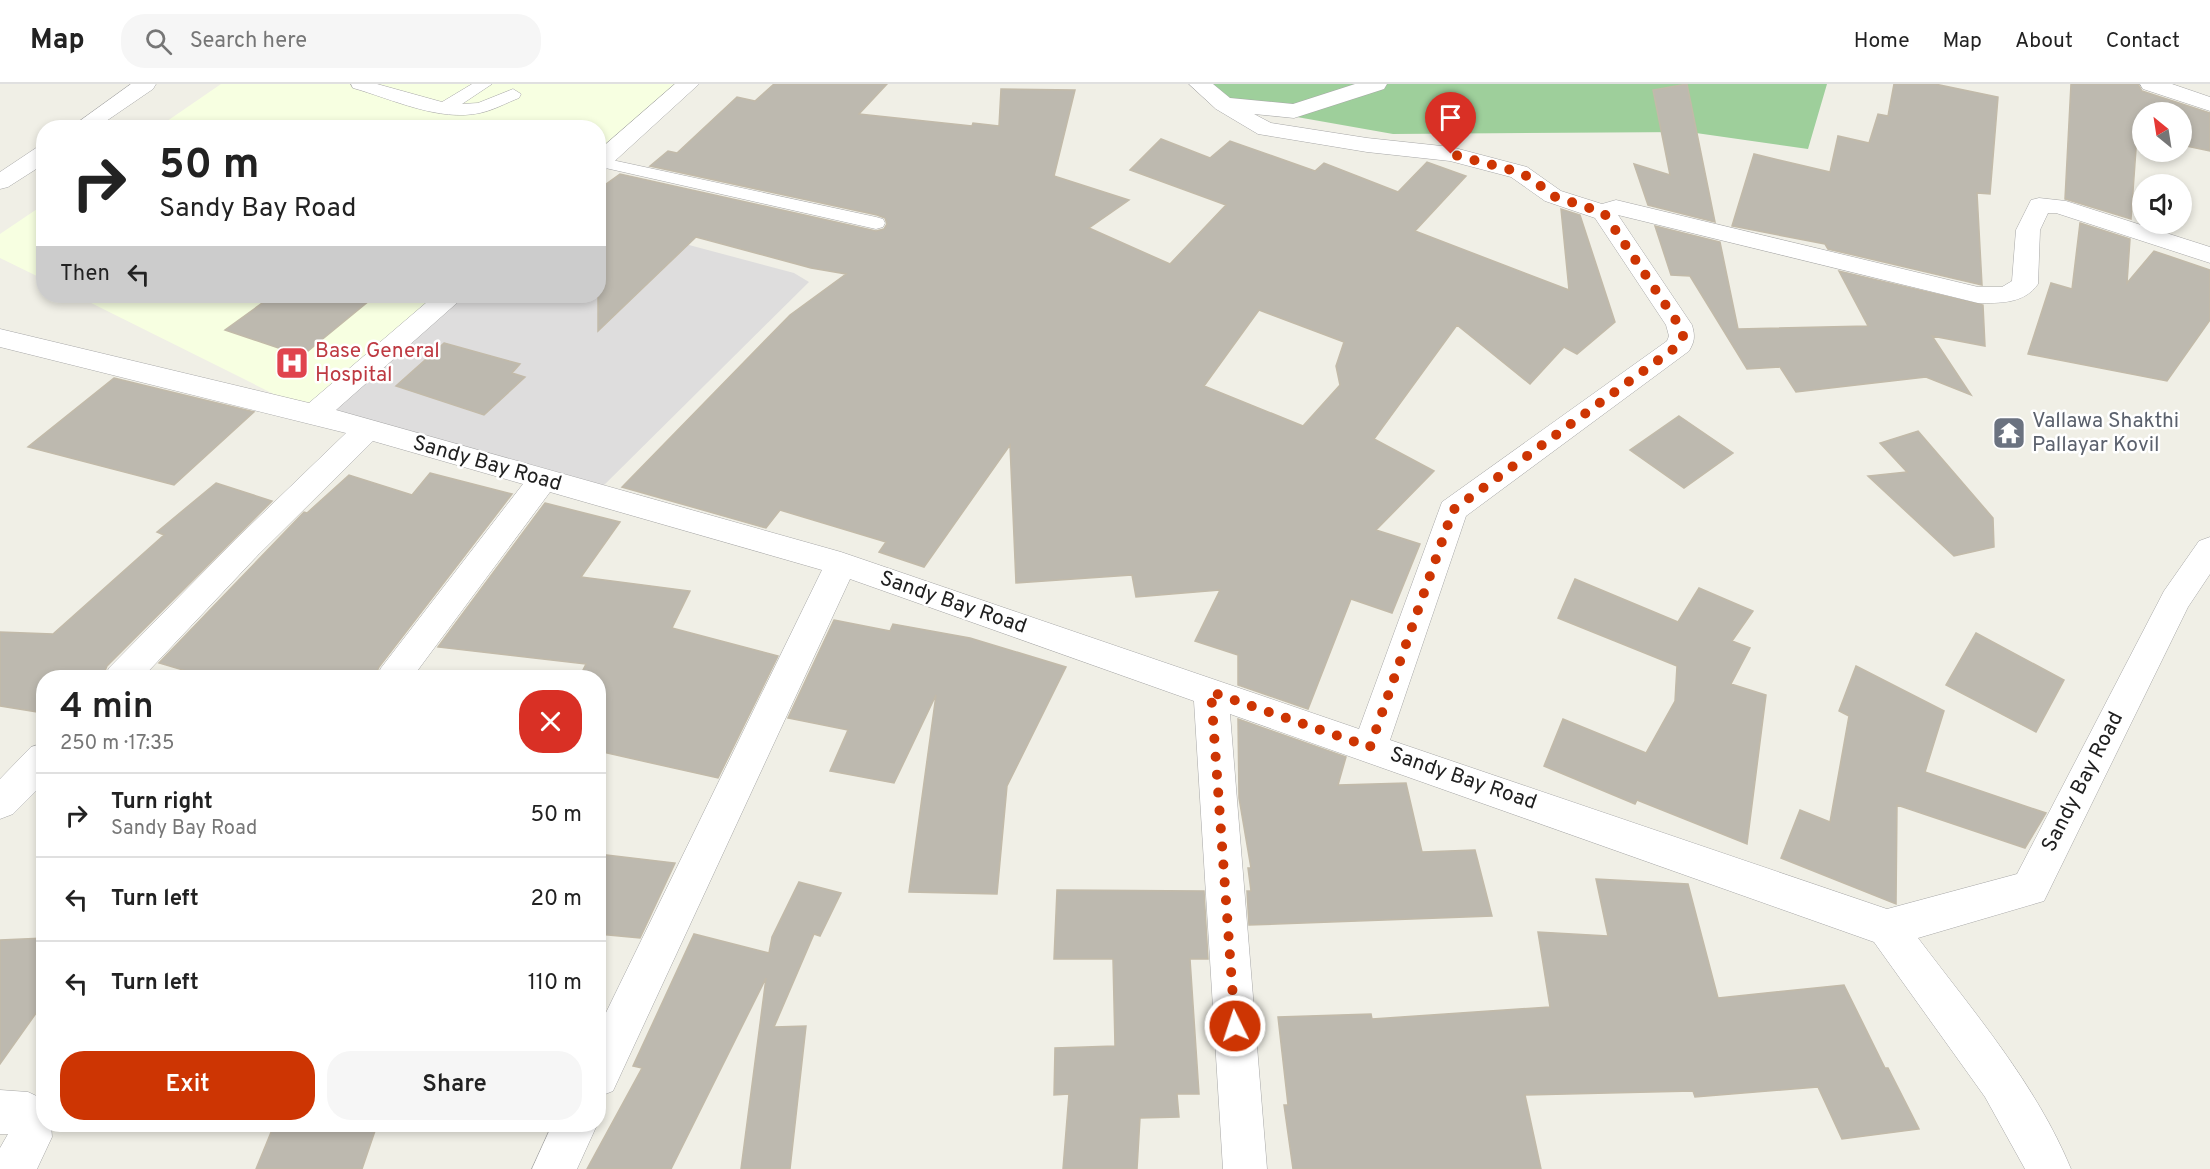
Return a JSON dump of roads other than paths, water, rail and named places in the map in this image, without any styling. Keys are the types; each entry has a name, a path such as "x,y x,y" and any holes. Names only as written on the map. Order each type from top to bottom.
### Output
{"street":[{"path":"93,120 145,84"},
{"path":"606,158 687,84"},
{"path":"1200,84 1224,104 1266,129 1367,145 1451,154 1519,172 1553,196 1604,213 1679,325 1683,336 1679,345 1453,510 1370,747"},
{"path":"1224,104 1293,111 1376,84"},
{"path":"2151,84 2210,104"},
{"path":"0,182 36,158"},
{"path":"1604,213 1616,207 1978,295 2007,296 2025,284 2028,230 2039,205 2058,206 2210,255"},
{"path":"314,414 441,303"},
{"name":"Sandy Bay Road","path":"0,338 314,414 841,564 1887,928 2030,888 2175,600 2210,549"},
{"path":"129,670 367,429"},
{"path":"399,670 543,480"},
{"path":"606,1059 841,564"},
{"path":"1211,692 1245,1169"},
{"path":"0,803 36,766"},
{"path":"1887,928 2000,1082 2049,1169"},
{"path":"0,1112 28,1114 30,1137 13,1169"},
{"path":"554,1169 572,1132"}],"lane":[{"path":"359,84 444,108 484,107 513,94"},
{"path":"444,108 483,84"},
{"path":"606,164 876,223"}],"place":[{"name":"Base General Hospital","path":"292,363"},
{"name":"Vallawa Shakthi Pallayar Kovil","path":"2009,433"}]}
